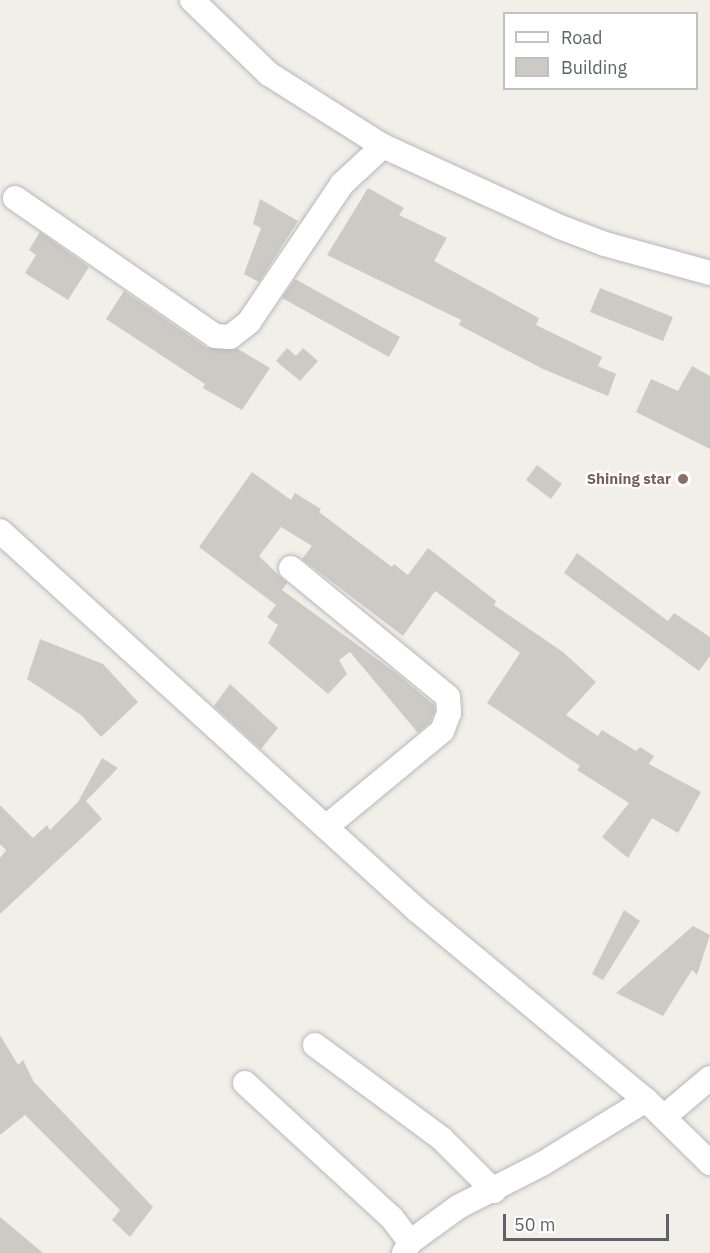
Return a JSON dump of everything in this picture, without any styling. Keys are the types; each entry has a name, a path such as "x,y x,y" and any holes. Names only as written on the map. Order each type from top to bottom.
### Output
{"street":[{"path":"192,0 269,74 383,146 560,227 605,244 710,273"},
{"path":"15,198 215,336 230,337 249,322 342,184 383,146"},
{"path":"0,531 418,911 665,1116 710,1164"},
{"path":"291,568 448,697 449,713 442,731 327,826"},
{"path":"315,1045 441,1138 494,1191"},
{"path":"665,1116 710,1078"},
{"path":"245,1083 392,1218 407,1248 458,1207 494,1191 646,1100"}],"building":[{"path":"368,188 404,208 399,215 447,238 434,261 539,318 536,325 602,357 598,366 616,374 608,396 543,369 459,325 461,320 327,255"},
{"path":"260,199 298,221 259,282 244,274 261,228 253,224"},
{"path":"40,232 89,267 68,300 25,273 36,255 29,250"},
{"path":"295,279 400,337 389,357 282,298"},
{"path":"600,288 673,317 663,341 590,312"},
{"path":"124,291 207,348 238,349 270,368 242,410 203,388 205,384 106,319"},
{"path":"287,348 296,356 303,348 318,361 300,381 276,361"},
{"path":"692,366 710,376 710,449 636,412 651,379 678,391"},
{"path":"537,465 562,484 551,499 526,480"},
{"path":"252,472 291,500 295,493 321,509 319,512 392,567 394,564 408,575 428,548 496,601 494,605 563,652 596,682 566,715 598,736 602,730 636,751 640,747 654,756 649,764 701,792 678,833 652,818 628,858 602,837 629,803 577,770 580,766 487,703 520,653 435,591 403,636 302,559 312,546 281,527 259,556 287,583 282,590 396,673 434,705 435,711 430,722 418,733 350,652 339,660 347,674 328,694 268,643 278,625 267,617 276,605 199,547"},
{"path":"577,553 668,621 674,613 710,637 710,656 699,671 564,573"},
{"path":"40,639 103,664 138,702 101,737 81,715 27,679"},
{"path":"230,684 278,728 261,749 214,706"},
{"path":"102,758 118,768 86,801 102,819 0,914 0,858 6,850 0,844 0,805 33,838 47,825 50,830 78,802"},
{"path":"624,910 640,921 603,980 592,974"},
{"path":"693,926 710,935 697,975 692,970 663,1016 616,993"},
{"path":"0,1035 18,1065 23,1060 34,1082 153,1207 130,1237 112,1220 120,1210 25,1115 0,1135"},
{"path":"0,1217 43,1253 0,1253"}],"place":[{"name":"Shining star","path":"683,479"}]}
